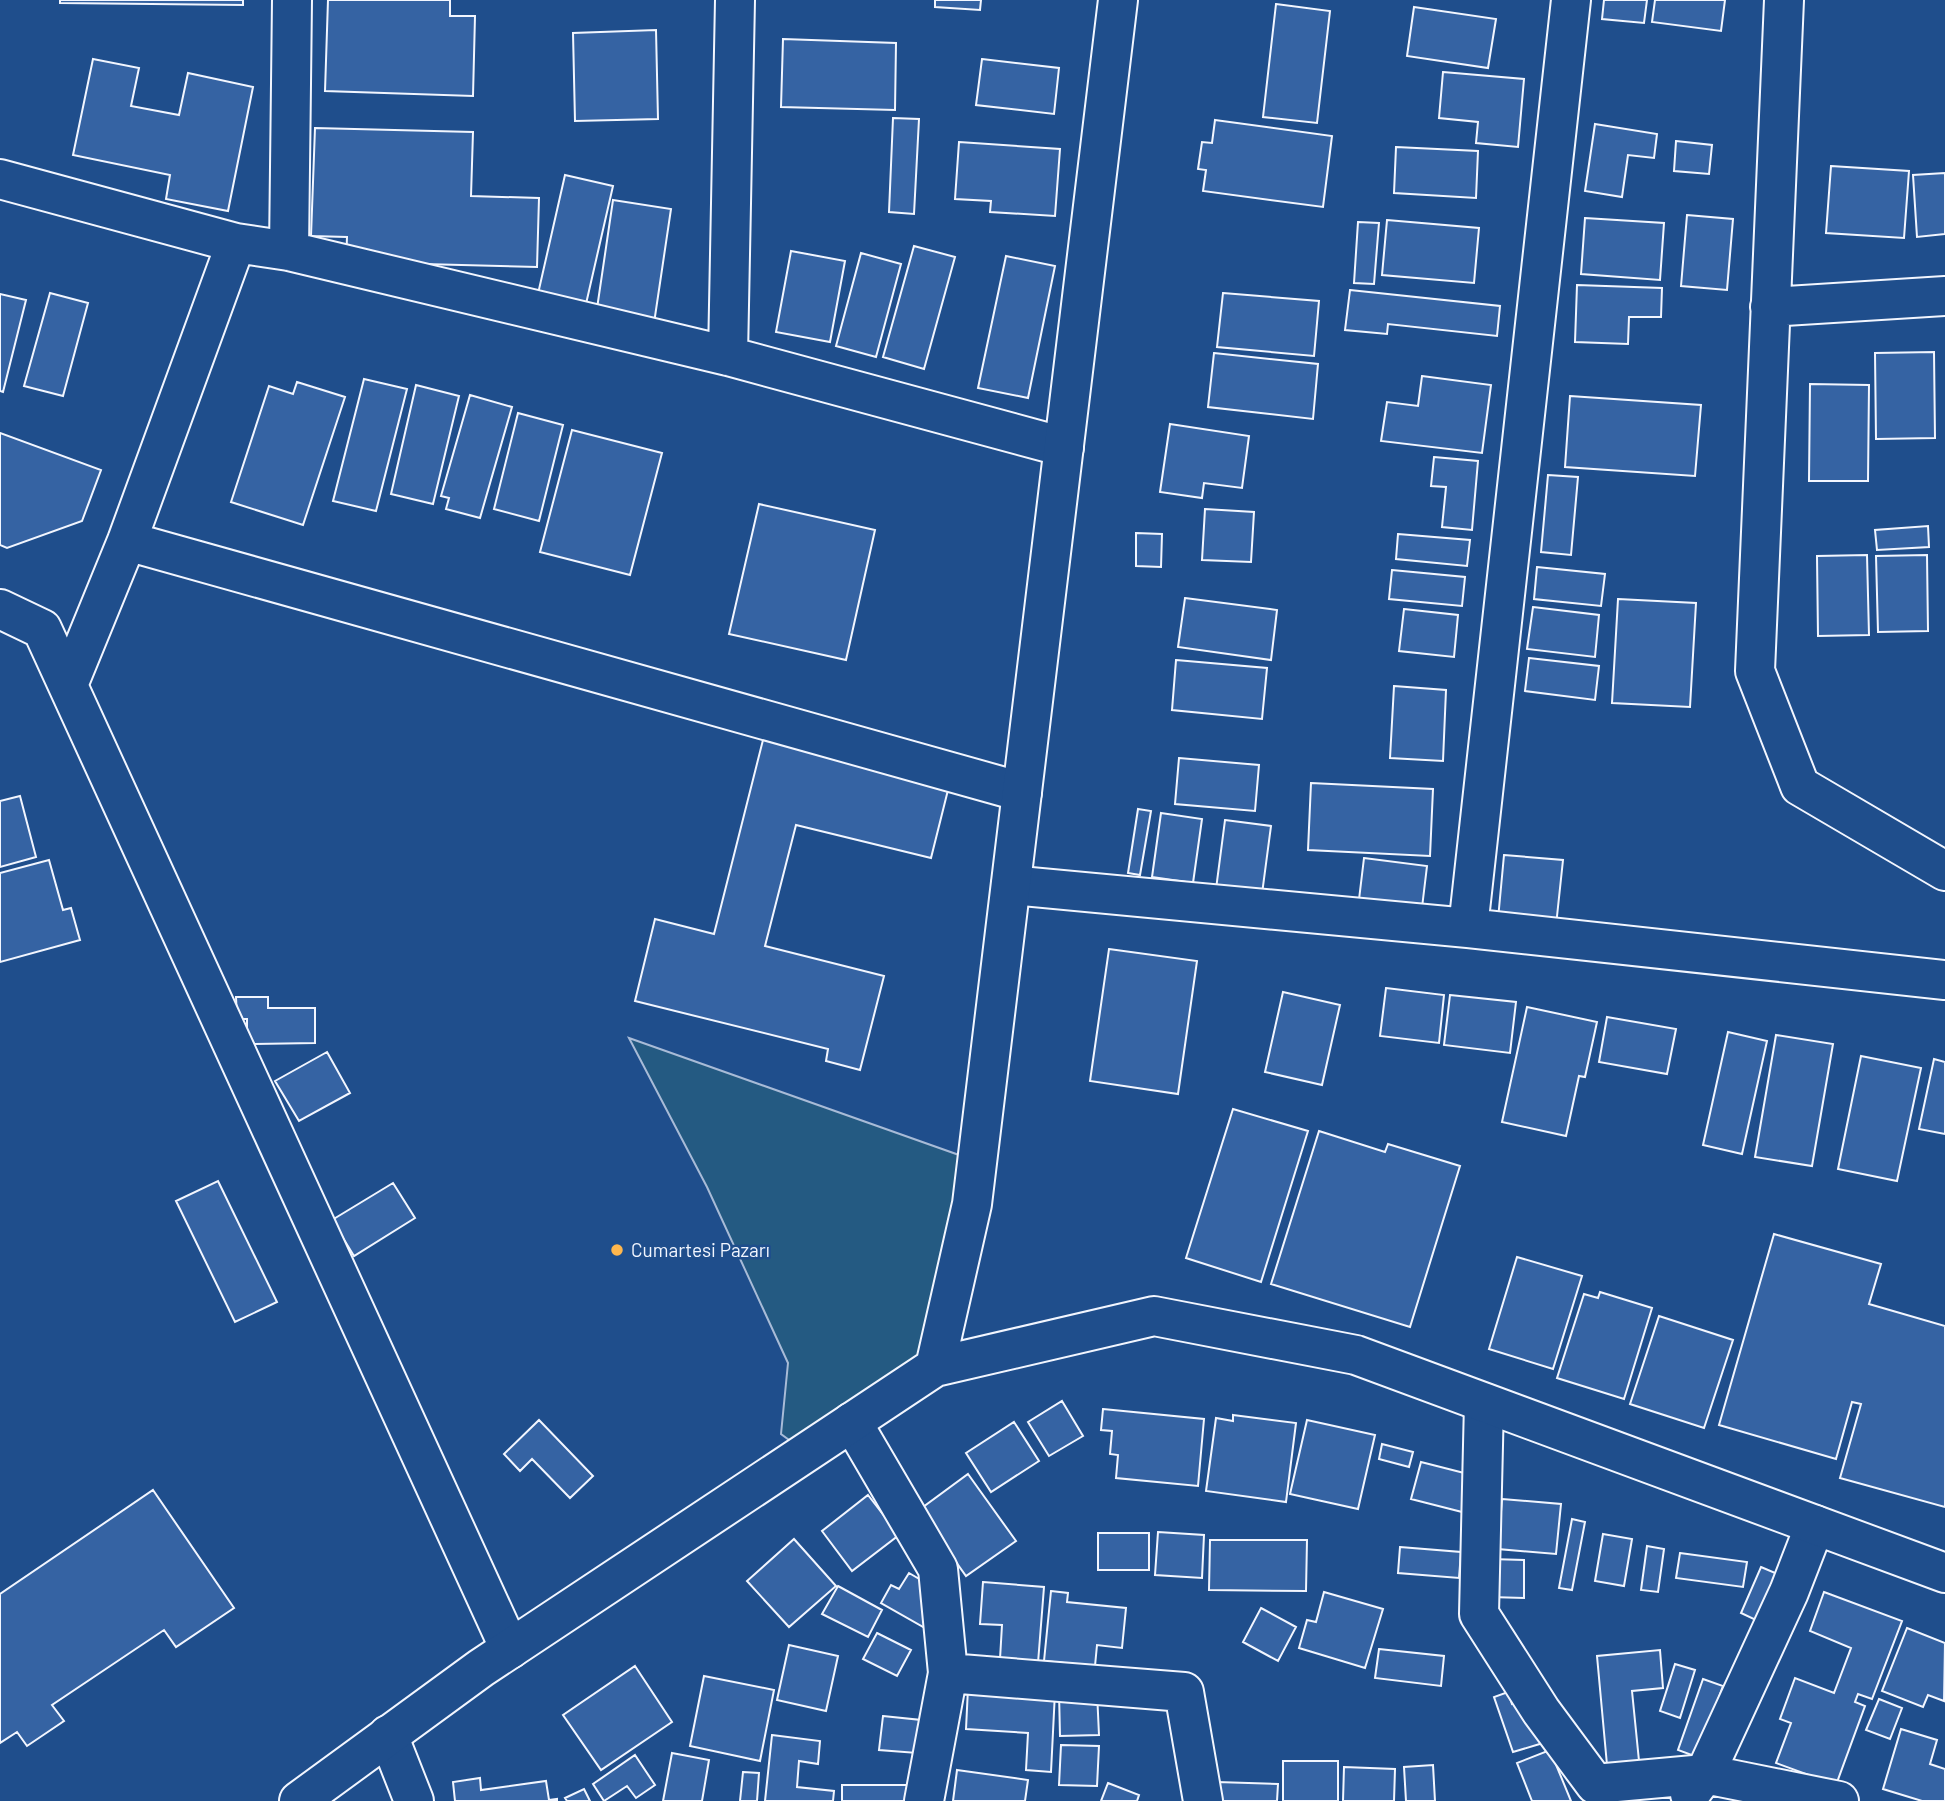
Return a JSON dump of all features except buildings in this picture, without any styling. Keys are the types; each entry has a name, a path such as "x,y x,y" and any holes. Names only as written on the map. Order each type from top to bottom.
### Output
{"street":[{"path":"289,251 292,0"},
{"path":"728,356 736,0"},
{"path":"935,1367 972,1204 1118,0"},
{"path":"1468,929 1571,0"},
{"path":"1784,0 1755,671 1800,786 1945,871"},
{"path":"0,179 236,243 289,251 728,356 1064,447"},
{"path":"68,685 127,541 236,243"},
{"path":"1770,307 1945,296"},
{"path":"127,541 1022,792"},
{"path":"0,609 42,629 510,1649"},
{"path":"1011,885 1468,929 1945,980"},
{"path":"299,1801 387,1735 510,1649 935,1367 1154,1316 1356,1355 1945,1573"},
{"path":"1484,1403 1479,1614 1541,1711 1595,1784 1695,1788 1839,1801"},
{"path":"852,1422 938,1569 948,1673 923,1801"},
{"path":"1695,1788 1789,1592 1815,1525"},
{"path":"948,1673 1184,1692 1203,1801"},
{"path":"387,1735 414,1801"}],"shaded area":[{"path":"629,1038 959,1155 937,1322 924,1364 800,1448 781,1434 788,1363 707,1187"}],"place":[{"name":"Cumartesi Pazarı","path":"617,1250"}]}
